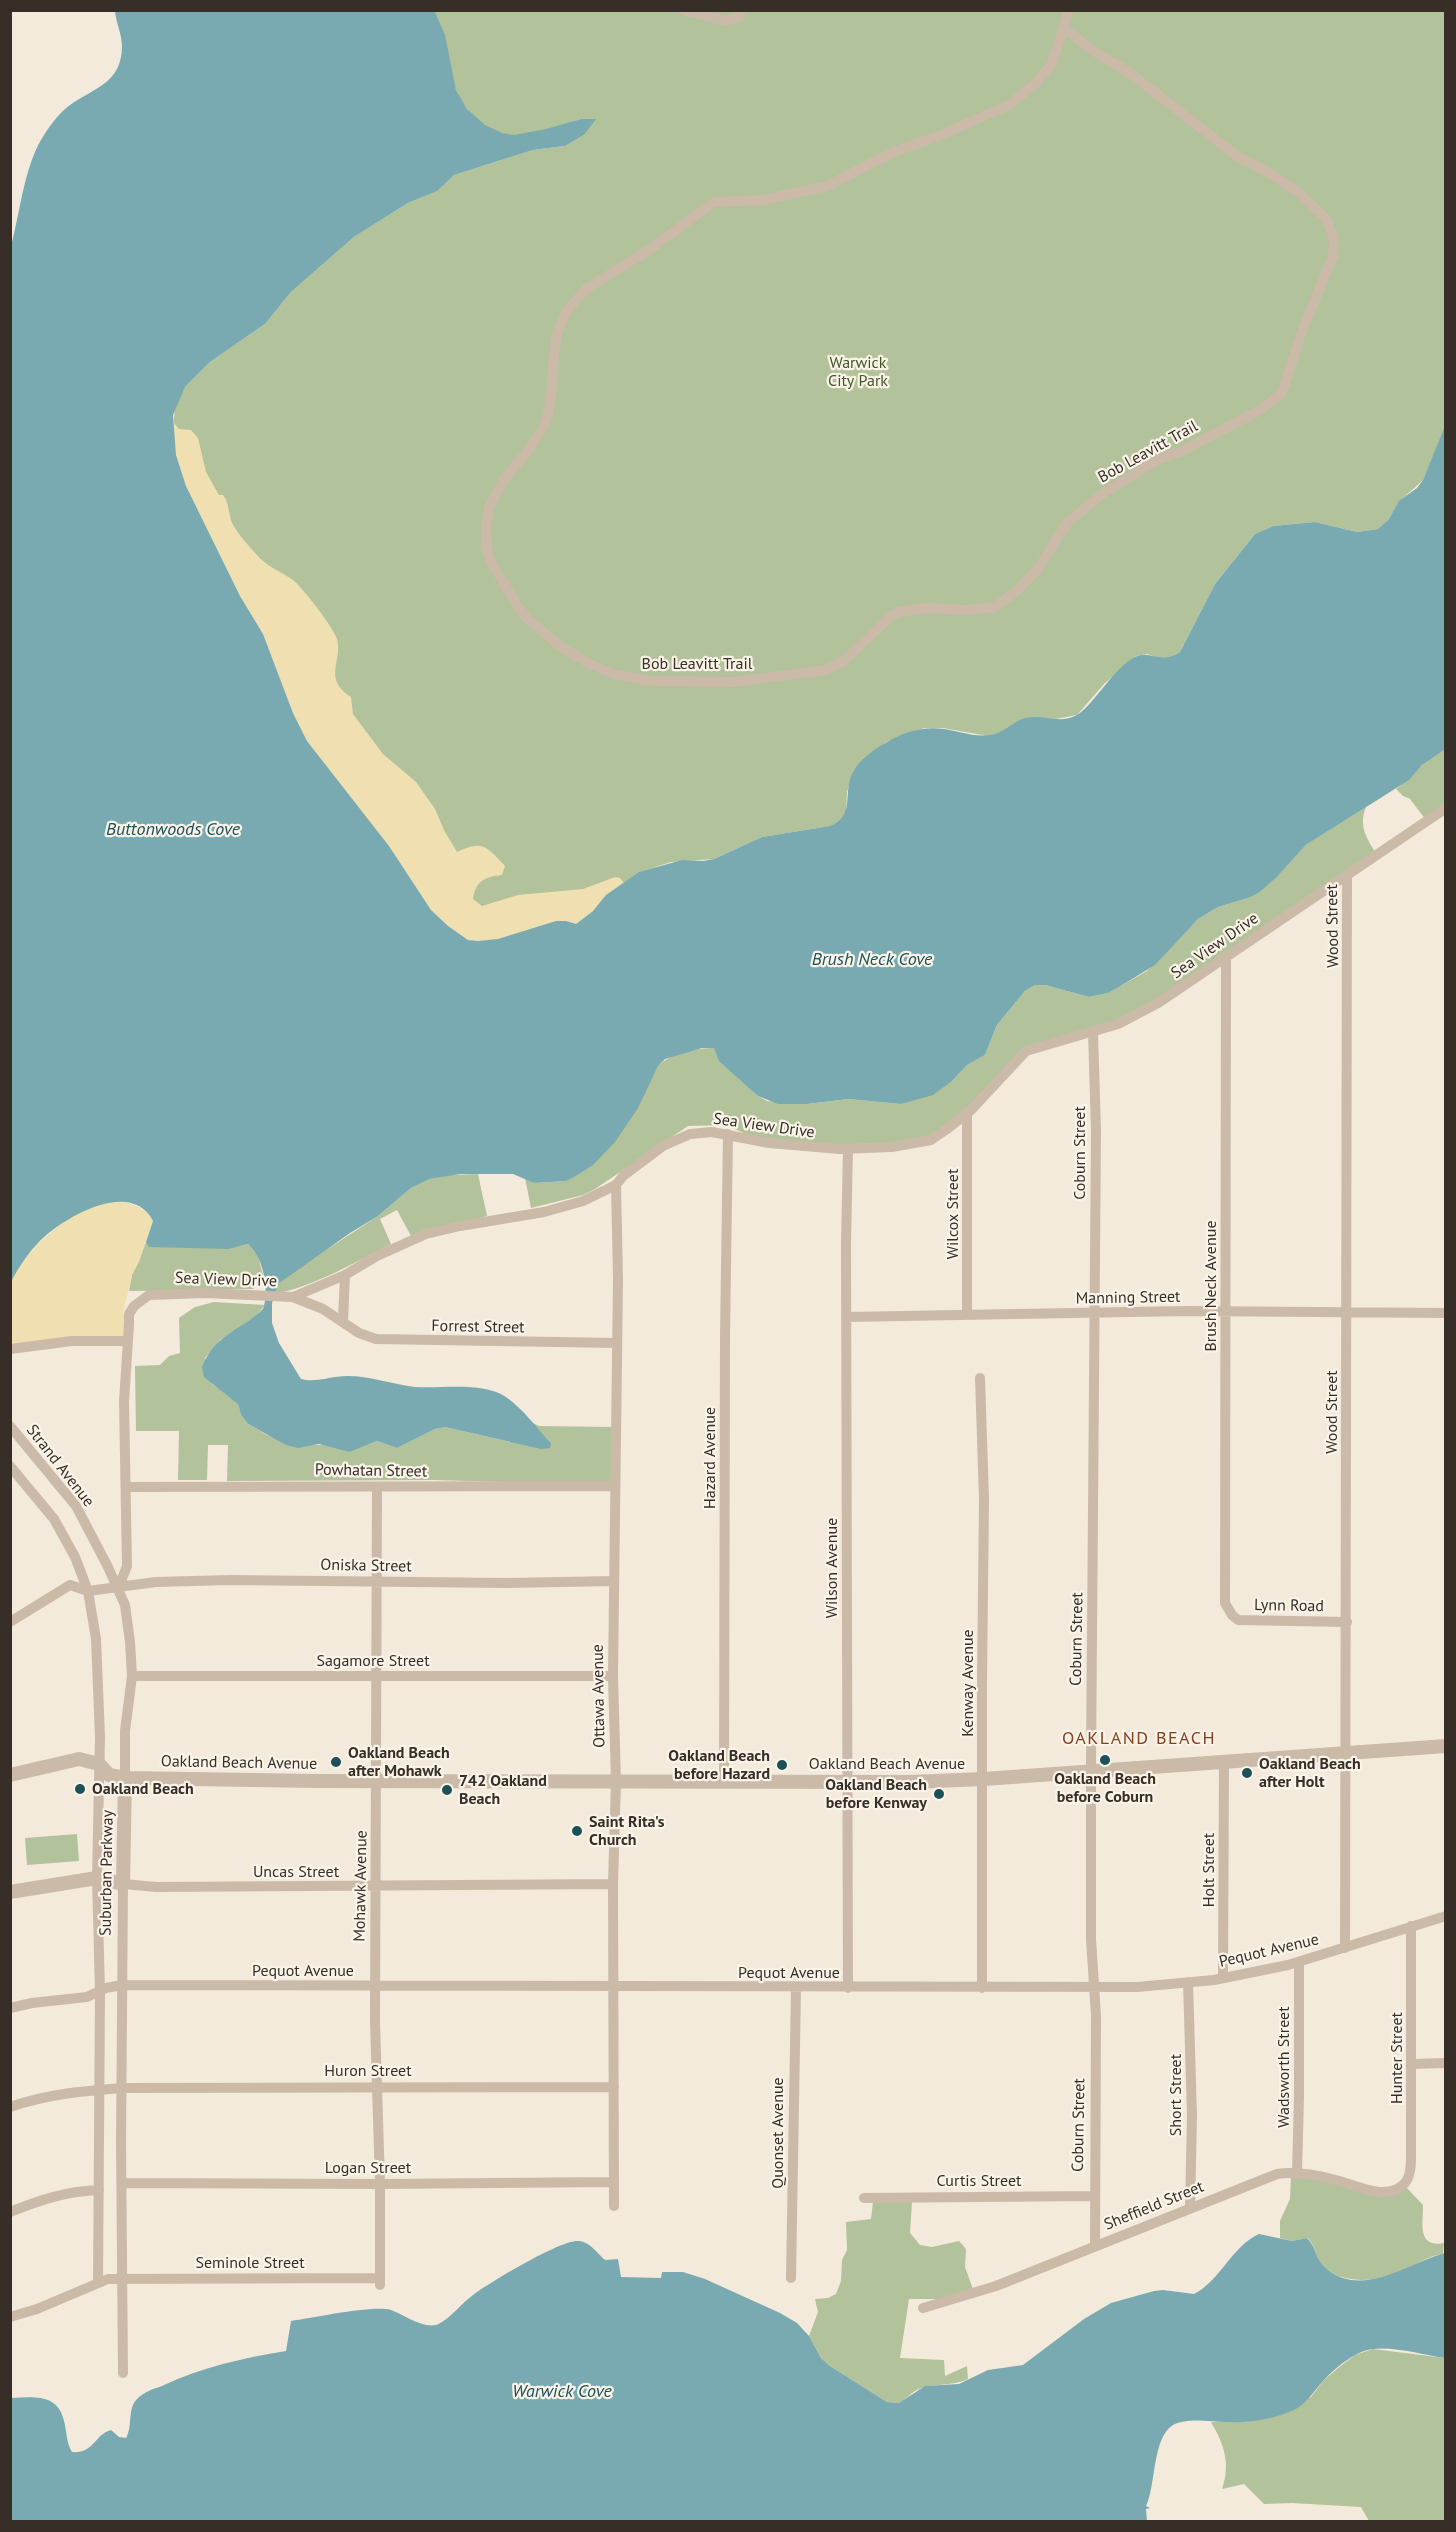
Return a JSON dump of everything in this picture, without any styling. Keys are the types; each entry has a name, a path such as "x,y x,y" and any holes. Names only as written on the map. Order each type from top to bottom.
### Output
{"street":[{"path":"683,10 724,21 739,17 741,10"},
{"name":"Bob Leavitt Trail","path":"1065,28 1089,48 1130,73 1237,156 1298,192 1327,220 1334,238 1333,256 1301,334 1282,393 1262,410 1213,433 1182,451 1159,459 1102,494 1067,523 1038,569 1017,591 995,607 967,610 927,608 900,612 891,616 844,661 826,670 734,682 651,681 614,674 588,663 545,635 519,608 492,564 487,549 486,519 498,488 530,448 546,422 551,399 557,333 562,320 574,302 586,289 649,250 714,202 763,200 827,186 894,152 941,135 1009,105 1036,82 1052,64 1069,10"},
{"name":"Sea View Drive","path":"128,1341 129,1314 138,1301 149,1295 205,1293 293,1297 345,1275 377,1256 426,1234 559,1208 594,1197 616,1185 637,1166 674,1140 705,1132 728,1134 769,1143 848,1149 910,1145 931,1140 948,1130 968,1113 1026,1051 1093,1032 1137,1015 1183,987 1446,808"},
{"name":"Wood Street","path":"1345,1948 1347,876"},
{"name":"Brush Neck Avenue","path":"1226,956 1225,1603 1232,1615"},
{"name":"Coburn Street","path":"1093,1032 1096,1131 1091,1771 1093,1988 1096,2016 1095,2246"},
{"name":"Wilcox Street","path":"968,1113 968,1314"},
{"name":"Hazard Avenue","path":"724,1781 724,1336 728,1134"},
{"name":"Wilson Avenue","path":"848,1149 846,1317 848,1988"},
{"name":"Ottawa Avenue","path":"614,2206 613,1884 616,1781 613,1676 618,1222 616,1185"},
{"path":"343,1322 345,1275"},
{"name":"Forrest Street","path":"293,1297 323,1309 367,1336 402,1341 617,1343"},
{"name":"Manning Street","path":"846,1317 1226,1311 1446,1313"},
{"path":"10,1349 72,1341 128,1341 124,1402 127,1566 118,1589"},
{"name":"Kenway Avenue","path":"980,1378 984,1498 982,1988"},
{"name":"Strand Avenue","path":"10,1426 76,1506 118,1589"},
{"path":"10,1466 54,1519 75,1557 88,1591"},
{"name":"Powhatan Street","path":"127,1487 614,1486"},
{"name":"Mohawk Avenue","path":"377,1488 375,1986 380,2281"},
{"name":"Oniska Street","path":"10,1622 70,1586 88,1591 118,1589 156,1582 614,1581"},
{"name":"Suburban Parkway","path":"118,1589 124,1605 130,1642 132,1676 125,1731 124,1778 121,2278 123,2373"},
{"name":"Suburban Parkway","path":"88,1591 96,1638 99,1764 98,2282"},
{"name":"Lynn Road","path":"1232,1615 1238,1620 1251,1621 1347,1622"},
{"name":"Sagamore Street","path":"132,1676 613,1676"},
{"name":"Oakland Beach Avenue","path":"10,1775 79,1759 99,1764 109,1775 124,1778 911,1782 984,1779 1446,1746"},
{"name":"Holt Street","path":"1223,1978 1224,1762"},
{"path":"10,1892 97,1878 110,1879 123,1884"},
{"name":"Uncas Street","path":"123,1884 138,1887 613,1884"},
{"name":"Pequot Avenue","path":"10,2008 39,2002 87,1997 122,1985 1093,1988 1188,1982 1223,1978 1299,1962 1446,1916"},
{"name":"Hunter Street","path":"1400,2187 1404,2185 1410,2172 1412,1926"},
{"name":"Wadsworth Street","path":"1297,2173 1299,1962"},
{"name":"Short Street","path":"1188,1982 1192,2116 1190,2208"},
{"name":"Quonset Avenue","path":"791,2278 796,1988"},
{"path":"1412,2064 1446,2062"},
{"name":"Huron Street","path":"10,2106 32,2099 122,2088 614,2087"},
{"name":"Sheffield Street","path":"923,2308 978,2293 1270,2176 1297,2173 1335,2180 1366,2190 1392,2192 1400,2187"},
{"name":"Logan Street","path":"122,2183 614,2182"},
{"path":"10,2212 45,2198 78,2191 99,2190"},
{"name":"Curtis Street","path":"864,2198 1094,2196"},
{"name":"Seminole Street","path":"10,2318 60,2300 98,2282 121,2278 380,2281"}],"green space":[{"name":"Warwick City Park","path":"435,11 1445,11 1446,426 1423,480 1400,501 1389,519 1378,529 1357,532 1315,522 1273,526 1255,534 1215,584 1180,652 1170,658 1158,658 1147,654 1136,656 1105,683 1077,715 1056,719 1026,718 999,733 988,736 943,728 924,728 886,742 854,770 847,792 846,814 841,822 830,826 762,837 714,859 671,862 640,872 606,895 489,942 173,434 175,405 185,387 210,362 265,324 291,292 354,237 408,203 436,191 454,175 533,150 565,146 584,135 581,119 521,135 502,133 482,124 466,108 455,88 444,37"},
{"path":"1445,749 1445,808 1426,820 1410,799 1396,789 1432,757"},
{"path":"1366,807 1363,826 1377,855 1127,1022 1026,1052 943,1134 848,1150 748,1135 726,1125 688,1126 595,1189 583,1195 531,1208 525,1178 534,1183 566,1181 626,1125 658,1066 663,1061 692,1050 714,1048 758,1096 767,1101 807,1104 848,1099 901,1104 952,1081 967,1065 985,1055 997,1025 1025,991 1035,985 1045,985 1089,997 1108,993 1147,971 1198,919 1218,907 1260,892 1306,845"},
{"path":"478,1174 487,1216 411,1236 397,1210 380,1219 391,1244 317,1281 275,1293 278,1284 297,1269 378,1216 411,1188 430,1179 450,1175"},
{"path":"146,1242 197,1248 248,1244 256,1250 266,1285 257,1285 253,1289 129,1291 132,1275"},
{"path":"214,1302 265,1305 256,1316 220,1340 205,1358 212,1384 232,1396 248,1424 267,1435 310,1445 331,1445 350,1452 377,1441 397,1448 435,1429 445,1427 510,1442 551,1443 531,1422 539,1426 613,1427 611,1485 433,1480 227,1481 228,1445 208,1445 207,1480 178,1480 179,1431 136,1431 135,1366 160,1365 169,1356 180,1353 179,1318 195,1307"},
{"path":"77,1834 79,1861 27,1865 25,1838"},
{"path":"1291,2174 1367,2190 1405,2186 1423,2205 1425,2238 1435,2244 1444,2243 1443,2254 1382,2278 1363,2280 1335,2274 1320,2261 1308,2238 1292,2241 1280,2238 1280,2221 1290,2199"},
{"path":"912,2201 910,2233 920,2245 932,2247 959,2241 966,2249 965,2267 974,2292 961,2299 909,2299 900,2358 944,2360 945,2376 967,2366 968,2379 921,2388 899,2403 887,2402 830,2366 821,2358 809,2336 818,2312 815,2299 828,2298 836,2294 841,2281 842,2260 847,2250 846,2222 871,2219 873,2202"},
{"path":"1373,2349 1445,2358 1445,2521 1369,2521 1361,2507 1292,2503 1264,2504 1244,2484 1222,2489 1226,2471 1225,2454 1211,2422 1253,2421 1311,2397 1323,2381 1338,2368 1355,2355"}],"sand":[{"path":"173,422 179,429 191,430 198,438 206,472 219,495 225,498 231,521 241,536 264,562 298,584 330,626 337,639 338,647 335,676 342,690 351,697 353,714 383,754 416,782 435,809 457,852 473,846 484,847 505,866 502,875 486,878 479,884 473,899 482,906 518,895 583,889 615,877 620,878 624,883 576,924 566,921 489,942 468,940 431,910 389,846 307,741 293,713 263,634 240,596 186,486 176,455"},
{"path":"119,1201 139,1207 153,1221 139,1262 132,1275 123,1313 125,1317 123,1343 58,1340 11,1343 10,1288 13,1275 19,1266 45,1238 67,1220 92,1207"}],"water":[{"path":"115,11 435,11 445,35 456,90 467,109 485,125 502,133 514,135 581,119 596,119 584,135 565,146 533,150 454,175 437,191 408,203 354,237 291,292 265,324 210,362 185,387 173,415 176,455 186,486 240,596 263,634 293,713 307,741 389,846 431,910 468,940 498,939 556,921 576,924 593,911 606,895 639,872 682,860 714,859 762,837 830,826 838,822 846,810 850,780 859,763 893,738 921,729 936,728 971,735 989,735 1025,718 1063,719 1075,716 1088,705 1117,671 1133,658 1139,655 1166,657 1180,652 1215,584 1255,534 1273,526 1315,522 1357,532 1378,529 1389,519 1399,501 1417,488 1423,480 1445,426 1445,749 1422,765 1409,780 1306,845 1260,892 1218,907 1198,919 1155,965 1119,987 1108,993 1089,997 1045,985 1035,985 1025,991 997,1025 985,1055 967,1065 952,1081 933,1095 901,1104 848,1099 807,1104 778,1104 758,1096 719,1061 714,1048 702,1048 665,1059 658,1066 638,1108 615,1142 593,1165 574,1177 566,1181 534,1183 513,1174 460,1174 430,1179 411,1188 378,1216 278,1284 272,1303 272,1323 279,1343 301,1379 356,1376 415,1387 474,1387 496,1392 506,1397 530,1419 551,1443 550,1448 541,1449 445,1427 435,1429 397,1448 377,1441 350,1452 319,1444 298,1448 286,1445 248,1424 241,1415 238,1404 204,1377 202,1367 207,1356 221,1340 263,1309 266,1293 264,1274 258,1257 248,1244 228,1249 149,1247 146,1242 153,1221 143,1209 130,1203 115,1202 99,1205 83,1212 44,1237 21,1264 11,1282 11,246 26,178 41,140 54,121 70,105 105,83 117,69 122,47"},
{"name":"Warwick Cove","path":"1259,2234 1292,2241 1307,2238 1327,2269 1341,2277 1356,2280 1386,2276 1445,2253 1445,2358 1381,2348 1366,2350 1339,2366 1303,2404 1294,2410 1253,2421 1192,2421 1173,2425 1166,2431 1158,2451 1146,2506 1150,2508 1146,2509 1147,2521 11,2521 11,2398 36,2397 56,2405 64,2421 70,2448 72,2452 79,2452 90,2447 101,2435 111,2430 119,2437 126,2438 134,2403 149,2391 207,2368 286,2351 291,2321 357,2310 382,2309 391,2310 416,2322 436,2325 494,2281 542,2254 570,2242 587,2243 605,2260 618,2259 621,2277 661,2278 662,2272 683,2272 705,2279 780,2313 797,2323 809,2336 821,2358 830,2366 887,2402 899,2403 925,2386 959,2384 988,2370 1023,2365 1084,2319 1111,2303 1163,2290 1194,2294 1212,2280 1241,2246"}],"place":[{"name":"Oakland Beach before Coburn","path":"1105,1760"},
{"name":"Oakland Beach after Mohawk","path":"336,1762"},
{"name":"Oakland Beach before Hazard","path":"782,1765"},
{"name":"Oakland Beach after Holt","path":"1247,1773"},
{"name":"Oakland Beach","path":"80,1789"},
{"name":"742 Oakland Beach","path":"447,1790"},
{"name":"Oakland Beach before Kenway","path":"939,1794"},
{"name":"Saint Rita's Church","path":"577,1831"}],"district":[{"name":"OAKLAND BEACH","path":"1139,1739"}],"water label":[{"name":"Buttonwoods Cove","path":"173,830"},
{"name":"Brush Neck Cove","path":"872,960"}]}
